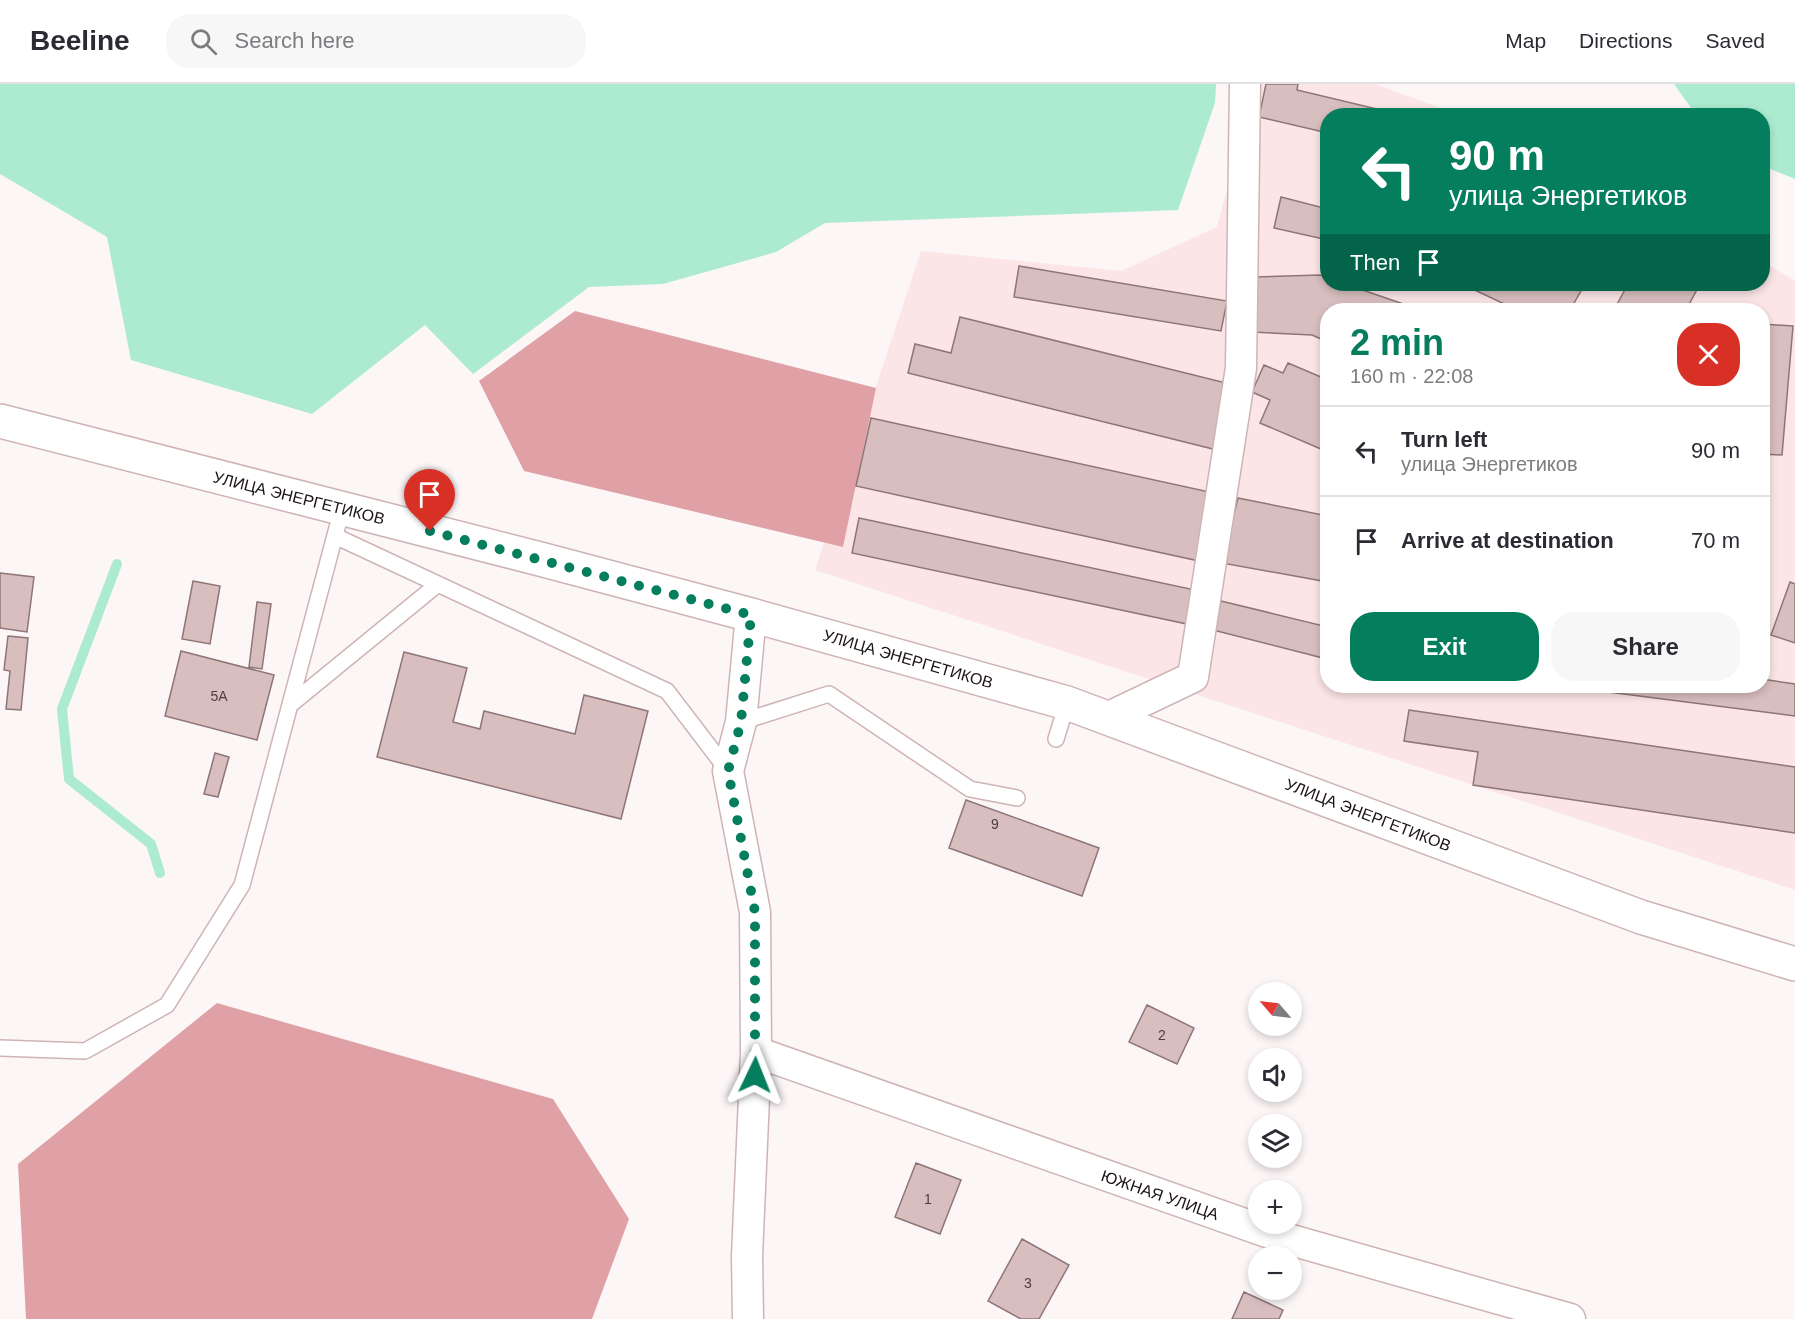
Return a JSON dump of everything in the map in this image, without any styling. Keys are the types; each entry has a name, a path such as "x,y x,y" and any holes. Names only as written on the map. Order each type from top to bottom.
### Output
{"main road":[{"name":"УЛИЦА ЭНЕРГЕТИКОВ","path":"0,421 339,522 751,615 1066,703 1641,917 1795,964"}],"street":[{"path":"1107,718 1193,677 1241,368 1245,84"},
{"path":"748,1319 747,1256 756,1052 755,912 728,771 741,722 751,615"},
{"name":"ЮЖНАЯ УЛИЦА","path":"756,1052 1284,1238 1570,1319"}],"lane":[{"path":"0,1048 85,1051 167,1005 242,885 339,522 438,584 666,691 728,771"},
{"path":"290,705 438,584"},
{"path":"741,722 829,693 970,789 1017,798"},
{"path":"1056,739 1066,703"}],"shaded area":[{"path":"0,84 1216,84 1215,103 1178,210 825,223 776,252 663,284 589,287 473,374 425,325 312,414 131,360 107,237 0,174"},
{"path":"1255,84 1375,84 1441,108 1320,108 1320,291 1770,291 1770,265 1795,281 1795,890 815,570 921,251 1121,271 1217,227"},
{"path":"1674,84 1795,84 1795,179 1770,169 1770,108 1691,108"},
{"path":"575,311 876,388 843,547 524,471 479,381"},
{"path":"217,1003 553,1099 629,1219 592,1319 26,1319 18,1164"}],"building":[{"path":"1266,84 1298,84 1297,90 1372,108 1320,108 1320,131 1259,117"},
{"path":"1281,197 1320,207 1320,238 1274,228"},
{"path":"1019,266 1227,301 1221,331 1014,297"},
{"path":"1320,275 1320,291 1365,291 1401,303 1320,303 1320,338 1312,335 1252,332 1254,277"},
{"path":"1477,291 1581,291 1574,303 1502,303"},
{"path":"1624,291 1696,291 1690,303 1618,303"},
{"path":"960,317 1230,384 1213,449 908,373 915,344 951,353"},
{"path":"1770,325 1793,326 1782,455 1770,454"},
{"path":"1288,363 1320,377 1320,449 1260,423 1270,400 1252,392 1264,365 1283,373"},
{"path":"871,418 1214,493 1199,561 856,486"},
{"path":"1238,498 1320,514 1320,581 1222,563"},
{"path":"859,518 1195,590 1187,624 852,553"},
{"path":"0,573 34,577 27,632 0,628"},
{"path":"193,581 220,586 210,644 182,639"},
{"path":"1790,582 1795,584 1795,643 1771,635"},
{"path":"1221,601 1320,625 1320,657 1213,630"},
{"path":"257,602 271,604 262,669 249,667"},
{"path":"8,636 28,638 21,710 6,709 10,671 4,670"},
{"path":"181,651 274,675 257,740 165,716"},
{"path":"404,652 467,668 453,722 480,729 484,711 575,734 584,695 648,711 621,819 377,757"},
{"path":"1770,680 1795,684 1795,716 1616,693 1770,693"},
{"path":"1409,710 1795,767 1795,833 1473,785 1478,752 1404,741"},
{"path":"215,753 229,757 218,797 204,794"},
{"path":"966,800 1099,848 1082,896 949,848"},
{"path":"1147,1005 1194,1028 1177,1064 1129,1042"},
{"path":"916,1163 961,1180 940,1234 895,1217"},
{"path":"1022,1239 1069,1265 1039,1319 1021,1319 988,1301"},
{"path":"1244,1292 1248,1294 1248,1300 1261,1300 1283,1310 1279,1319 1232,1319"}],"waterway":[{"path":"117,564 62,709 69,779 151,844 160,873"}],"route":[{"path":"430,531 751,615 741,722 728,771 755,912 755,1075"}]}
